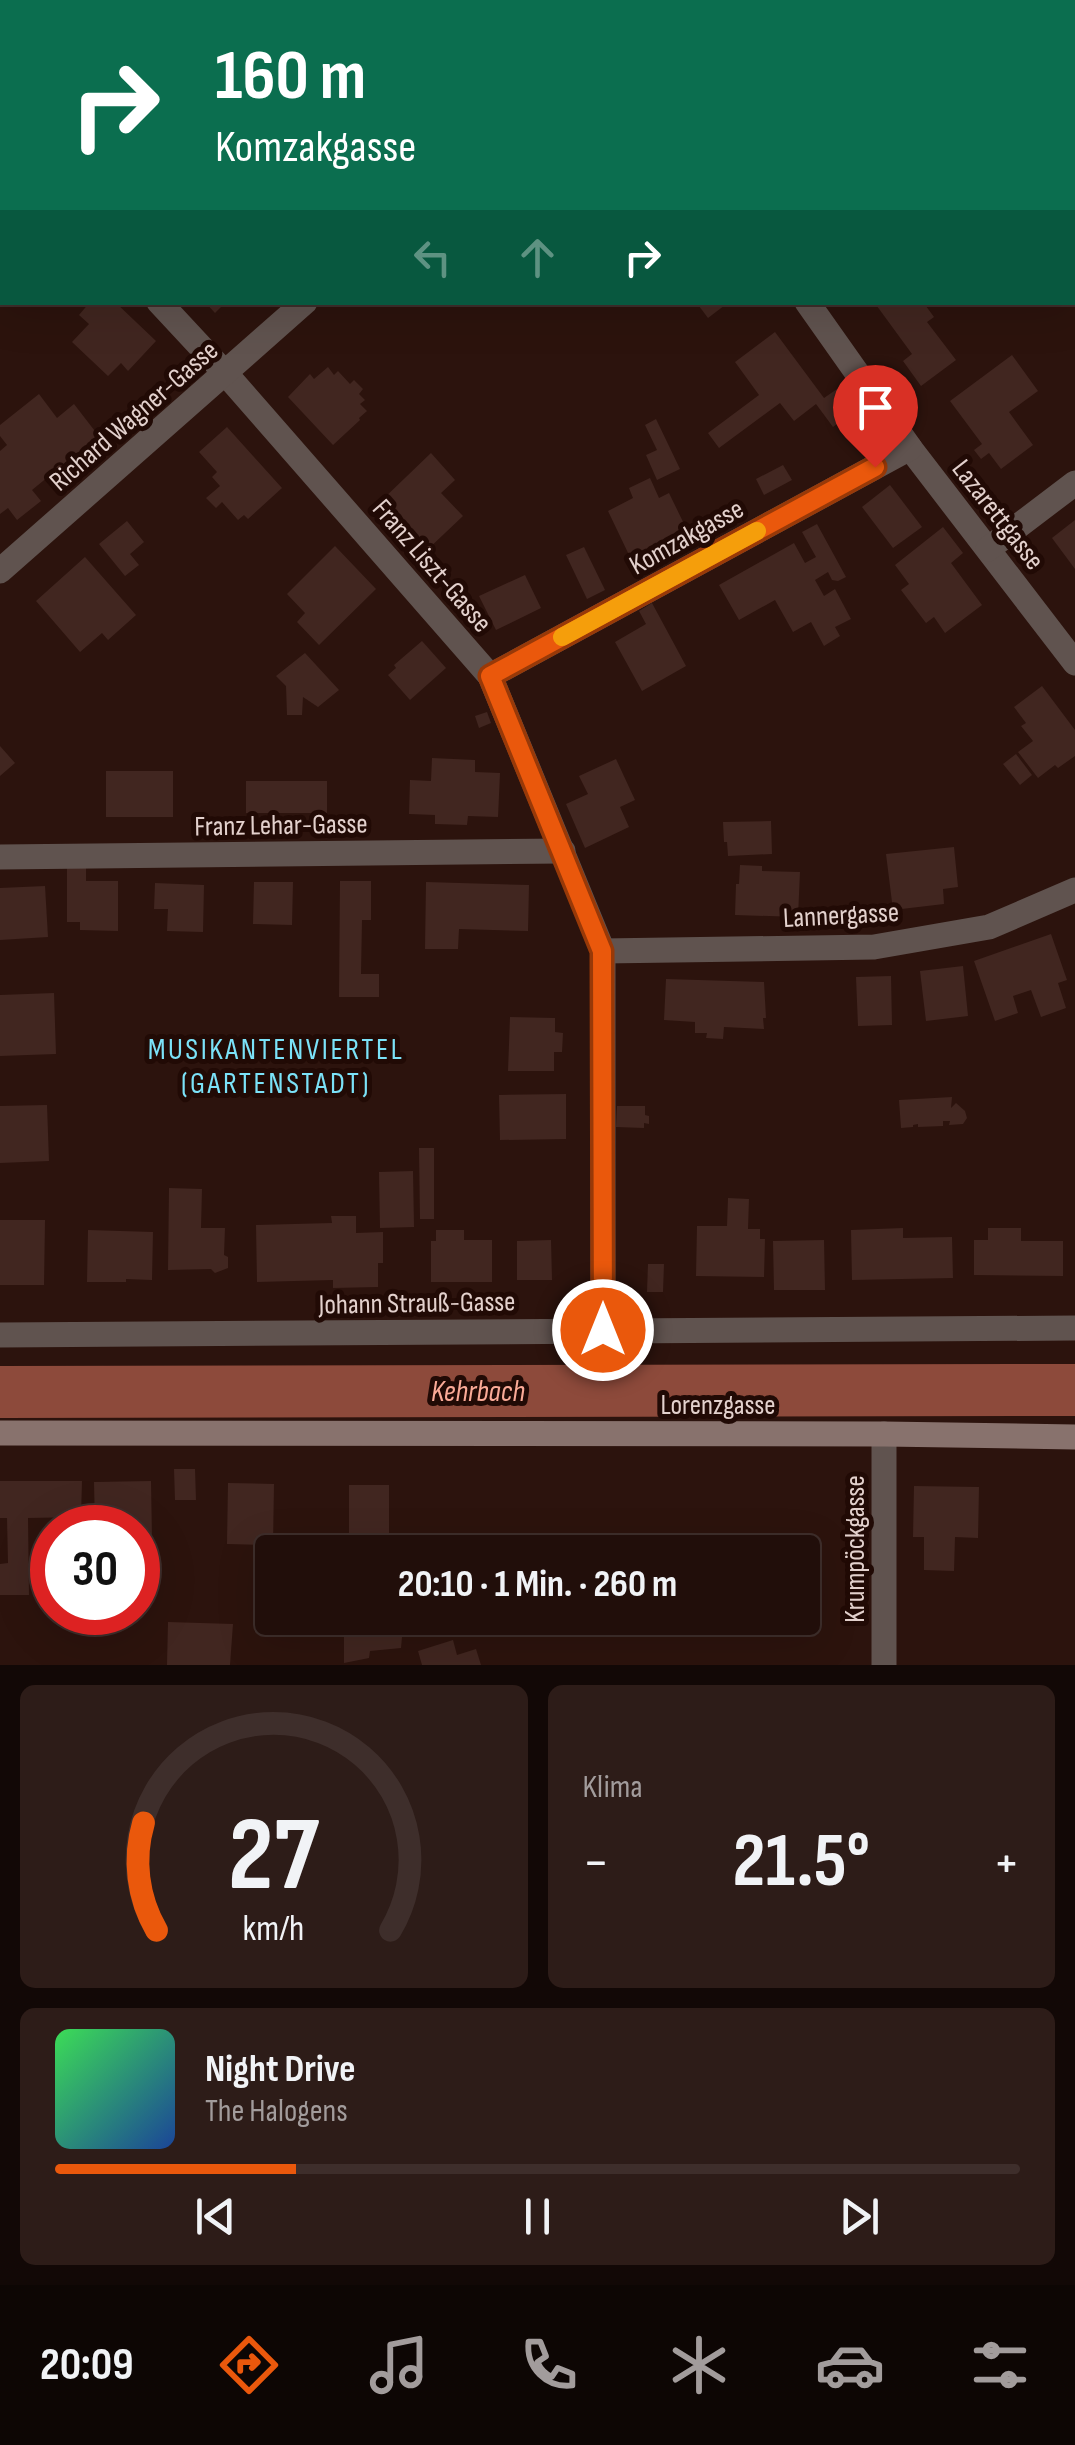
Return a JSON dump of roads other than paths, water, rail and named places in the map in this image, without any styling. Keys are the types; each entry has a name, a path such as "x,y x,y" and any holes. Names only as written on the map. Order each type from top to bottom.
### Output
{"street":[{"name":"Franz Liszt-Gasse","path":"162,305 490,676 602,951 603,1330"},
{"name":"Richard Wagner-Gasse","path":"0,572 302,305"},
{"name":"Lazarettgasse","path":"809,305 910,448 1075,663"},
{"name":"Komzakgasse","path":"490,676 910,448"},
{"path":"988,549 1075,483"},
{"name":"Franz Lehar-Gasse","path":"0,857 563,850"},
{"name":"Lannergasse","path":"602,951 874,948 989,927 1075,890"},
{"name":"Johann Strauß-Gasse","path":"0,1336 1075,1328"},
{"name":"Lorenzgasse","path":"0,1434 1075,1437"},
{"name":"Krumpöckgasse","path":"884,1434 884,1665"}],"waterway":[{"name":"Kehrbach","path":"0,1392 1075,1390"}],"district":[{"name":"MUSIKANTENVIERTEL (GARTENSTADT)","path":"276,1066"}]}
